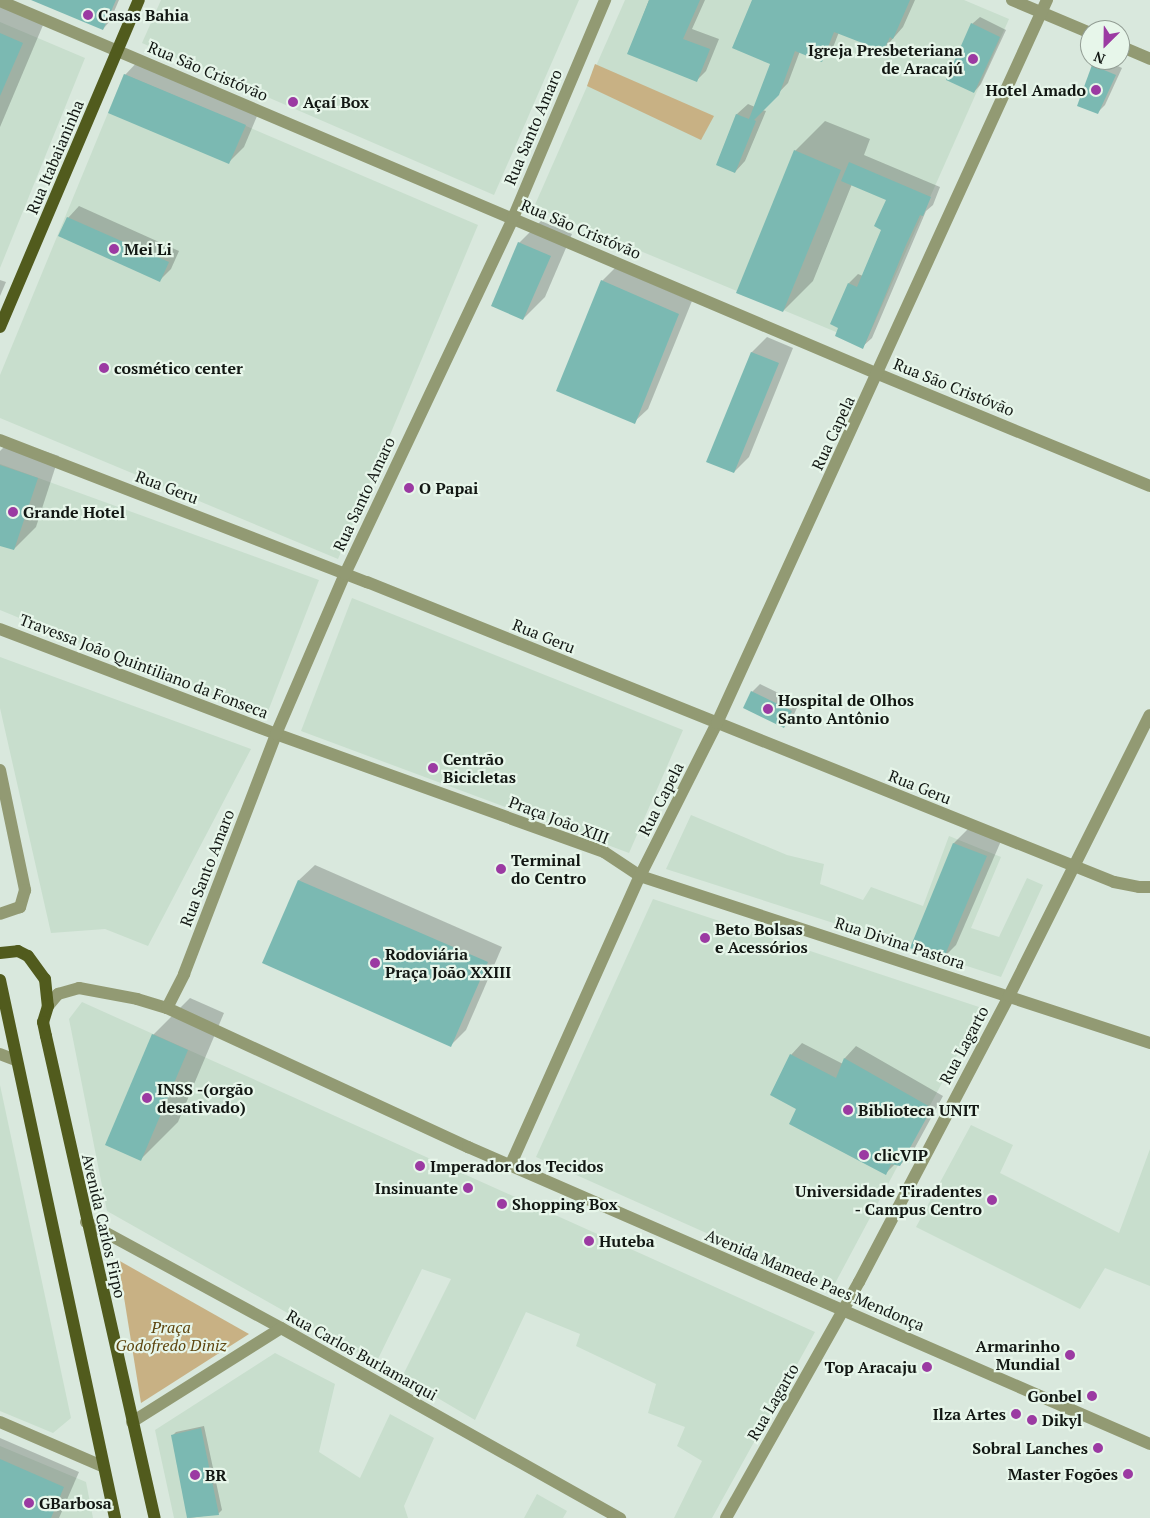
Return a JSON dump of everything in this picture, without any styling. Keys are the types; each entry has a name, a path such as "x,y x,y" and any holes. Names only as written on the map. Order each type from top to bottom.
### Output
{"main road":[{"name":"Rua Itabaianinha","path":"0,327 139,0"},
{"name":"Avenida Carlos Firpo","path":"0,953 18,951 28,956 45,979 48,1006 43,1022 86,1222 154,1518"},
{"path":"0,980 102,1466 115,1518"}],"street":[{"name":"Rua Santo Amaro","path":"167,1008 184,974 276,734 345,574 513,218 605,0"},
{"path":"1012,0 1080,29"},
{"name":"Rua Capela","path":"640,876 717,723 878,374 1047,0"},
{"name":"Rua São Cristóvão","path":"0,1 878,374 1150,486"},
{"path":"1130,50 1150,59"},
{"name":"Rua Geru","path":"0,440 345,574 1114,882 1139,887 1150,886"},
{"name":"Travessa João Quintiliano da Fonseca","path":"0,629 276,734"},
{"name":"Rua Lagarto","path":"726,1518 844,1310 1009,996 1150,715"},
{"name":"Praça João XIII","path":"276,734 604,852 640,876"},
{"path":"0,770 25,890 20,906 0,914"},
{"path":"510,1166 640,876"},
{"name":"Rua Divina Pastora","path":"640,876 1150,1043"},
{"path":"48,1006 58,994 79,988 137,999 167,1008"},
{"name":"Avenida Mamede Paes Mendonça","path":"167,1008 510,1166 1150,1444"},
{"path":"0,1054 16,1060"},
{"name":"Rua Carlos Burlamarqui","path":"86,1222 281,1328 620,1518"},
{"path":"132,1422 281,1328"},
{"path":"0,1422 102,1466"}],"shaded area":[{"path":"161,0 579,0 494,195 142,43"},
{"path":"625,0 964,0 1009,19 865,344 534,207"},
{"path":"0,22 85,58 0,268"},
{"path":"124,74 478,225 338,559 0,418 0,375"},
{"path":"0,464 319,580 265,719 0,610"},
{"path":"352,598 683,730 629,853 301,731"},
{"path":"0,657 251,749 148,946 105,929 51,933 0,708"},
{"path":"691,815 787,855 824,864 820,884 863,900 871,887 923,906 949,836 1001,857 971,928 999,937 1027,878 1043,885 1001,977 666,869"},
{"path":"653,899 982,1008 832,1289 536,1157"},
{"path":"82,1002 815,1332 712,1518 674,1518 702,1461 677,1446 685,1427 648,1413 656,1384 576,1346 580,1334 526,1312 475,1420 402,1377 451,1279 422,1269 376,1363 107,1211 69,1019"},
{"path":"0,1085 71,1418 53,1433 0,1411"},
{"name":"Universidade Tiradentes - Campus Centro","path":"971,1125 1013,1145 1000,1173 1119,1233 1150,1149 1150,1286 1105,1268 1080,1309 916,1227"},
{"path":"275,1353 335,1384 319,1452 360,1478 390,1414 434,1438 404,1506 408,1518 174,1518 155,1430"},
{"path":"0,1446 86,1482 93,1518 0,1518"},
{"path":"537,1494 567,1511 563,1518 524,1518"}],"green space":[{"path":"595,64 714,116 701,140 587,86"},
{"name":"Praça Godofredo Diniz","path":"118,1260 249,1334 141,1403"}],"building":[{"name":"Casas Bahia","path":"31,0 116,0 103,30"},
{"path":"649,0 700,0 683,39 710,49 697,82 627,54"},
{"path":"752,0 910,0 893,39 890,37 883,51 834,32 822,62 795,51 779,95 754,120 756,121 735,173 716,165 736,114 749,119 770,64 732,48"},
{"name":"Igreja Presbeteriana de Aracajú","path":"971,23 1000,37 974,93 946,80"},
{"path":"0,33 23,43 0,96"},
{"name":"Hotel Amado","path":"1090,70 1104,70 1116,75 1098,114 1077,106"},
{"path":"124,74 246,125 229,164 108,113"},
{"path":"794,150 841,170 783,312 736,293"},
{"path":"849,162 931,197 923,216 920,215 906,245 863,349 835,336 838,328 830,324 848,283 857,287 881,230 874,226 886,200 841,181"},
{"name":"Mei Li","path":"67,217 169,262 160,282 58,236"},
{"path":"518,242 551,256 523,320 491,306"},
{"path":"601,280 679,314 635,424 556,391"},
{"path":"751,352 779,363 734,473 706,462"},
{"name":"Grande Hotel","path":"0,465 38,478 14,550 0,546"},
{"name":"Hospital de Olhos Santo Antônio","path":"751,691 792,711 784,728 743,708"},
{"path":"953,843 987,856 942,962 910,948"},
{"name":"Rodoviária Praça João XXIII","path":"298,880 488,962 451,1047 262,963"},
{"name":"INSS -(orgão desativado)","path":"152,1034 188,1050 141,1161 105,1145"},
{"name":"Biblioteca UNIT","path":"790,1054 836,1078 844,1058 932,1108 900,1166 891,1164 886,1175 789,1124 796,1109 770,1095"},
{"name":"BR","path":"201,1428 219,1515 187,1518 171,1435"},
{"name":"GBarbosa","path":"0,1459 64,1487 51,1518 0,1518"}],"place":[{"name":"Casas Bahia","path":"88,15"},
{"name":"Igreja Presbeteriana de Aracajú","path":"973,59"},
{"name":"Hotel Amado","path":"1096,90"},
{"name":"Açaí Box","path":"293,102"},
{"name":"Mei Li","path":"114,249"},
{"name":"cosmético center","path":"104,368"},
{"name":"O Papai","path":"409,488"},
{"name":"Grande Hotel","path":"13,512"},
{"name":"Hospital de Olhos Santo Antônio","path":"768,709"},
{"name":"Centrão Bicicletas","path":"433,768"},
{"name":"Terminal do Centro","path":"501,869"},
{"name":"Beto Bolsas e Acessórios","path":"705,938"},
{"name":"Rodoviária Praça João XXIII","path":"375,963"},
{"name":"INSS -(orgão desativado)","path":"147,1098"},
{"name":"Biblioteca UNIT","path":"848,1110"},
{"name":"clicVIP","path":"864,1155"},
{"name":"Imperador dos Tecidos","path":"420,1166"},
{"name":"Insinuante","path":"468,1188"},
{"name":"Universidade Tiradentes - Campus Centro","path":"992,1200"},
{"name":"Shopping Box","path":"502,1204"},
{"name":"Huteba","path":"589,1241"},
{"name":"Armarinho Mundial","path":"1070,1355"},
{"name":"Top Aracaju","path":"927,1367"},
{"name":"Gonbel","path":"1092,1396"},
{"name":"Ilza Artes","path":"1016,1414"},
{"name":"Dikyl","path":"1032,1420"},
{"name":"Sobral Lanches","path":"1098,1448"},
{"name":"Master Fogões","path":"1128,1474"},
{"name":"BR","path":"195,1475"},
{"name":"GBarbosa","path":"29,1503"}]}
